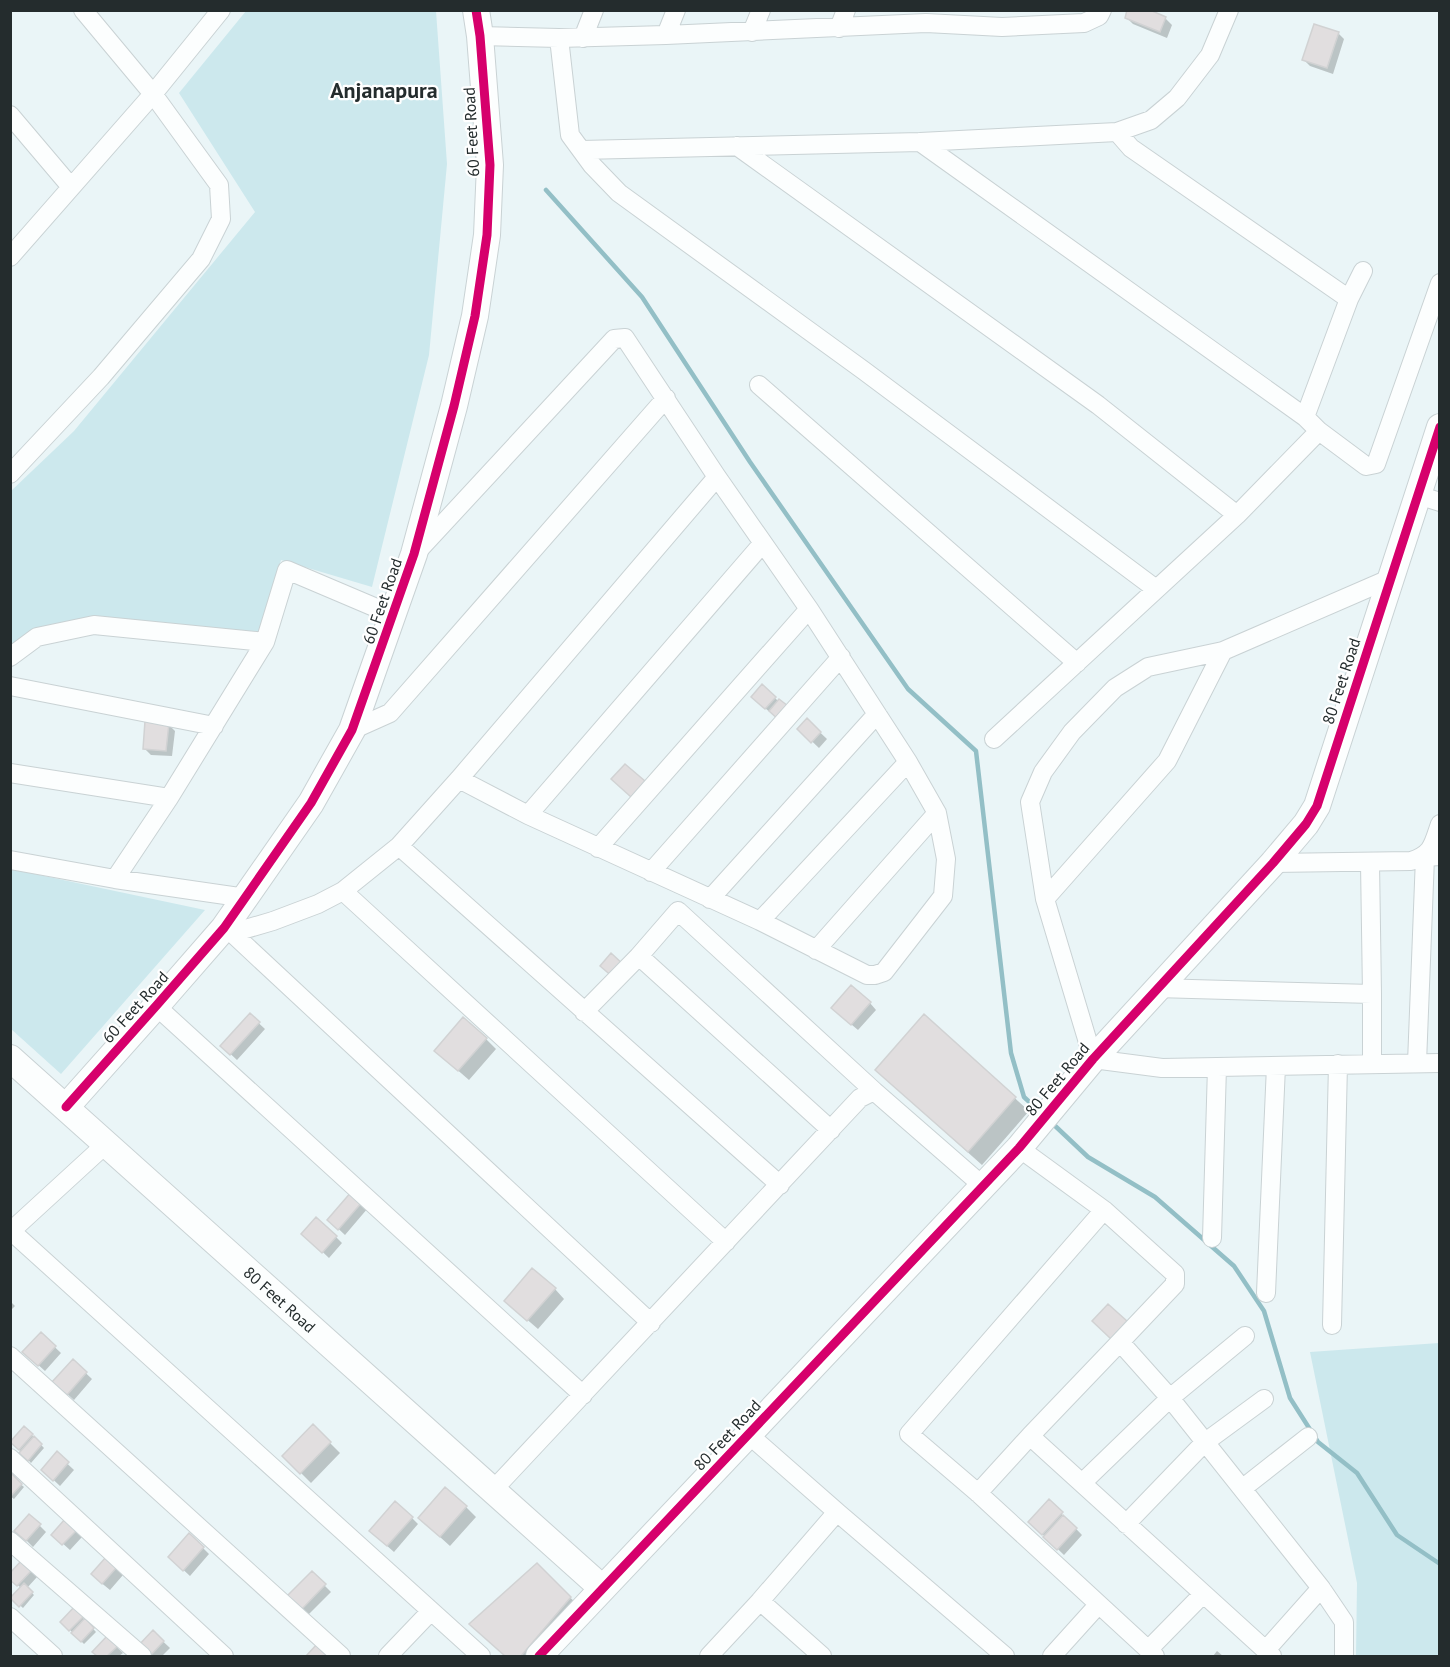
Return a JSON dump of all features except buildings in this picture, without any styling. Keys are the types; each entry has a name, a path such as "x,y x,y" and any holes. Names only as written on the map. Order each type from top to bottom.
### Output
{"street":[{"path":"10,474 101,377 201,259 221,219 219,185 153,94 83,10"},
{"path":"11,253 153,94 221,10"},
{"name":"60 Feet Road","path":"66,1107 156,1006 228,930 246,898 310,803 352,730 414,554 454,406 472,327 487,235 490,165 476,10"},
{"path":"583,38 594,10"},
{"path":"666,35 676,10"},
{"path":"752,32 761,10"},
{"path":"839,28 846,10"},
{"path":"480,36 583,38 752,32 839,28 928,17 1084,23 1099,16 1102,10"},
{"path":"581,150 920,142 1117,132 1151,120 1177,98 1210,55 1229,10"},
{"path":"559,38 570,135 592,165 619,193 863,370 1156,589"},
{"path":"10,115 71,187"},
{"path":"1117,132 1131,148 1349,299"},
{"path":"920,142 1305,417 1319,431 1366,465 1376,464 1440,283"},
{"path":"737,146 1098,405 1237,515"},
{"path":"1305,417 1349,299 1363,271"},
{"path":"414,554 614,339 625,338 717,477 809,609 908,762 937,813 946,860 943,896 884,972 867,975 760,921 528,815 459,779"},
{"path":"759,386 1077,663"},
{"path":"352,730 390,713 666,398"},
{"name":"80 Feet Road","path":"540,1656 1018,1148 1156,988 1273,863 1306,824 1317,806 1389,579 1429,499 1440,427"},
{"path":"994,739 1237,515 1319,431"},
{"path":"228,930 300,911 343,891 399,846 717,477"},
{"path":"528,815 763,543"},
{"path":"115,879 169,798 265,642 287,570 393,615"},
{"path":"1389,579 1223,651 1149,668 1115,688 1072,732 1043,772 1029,802 1045,899 1093,1059 1162,1068 1440,1063"},
{"path":"598,848 809,609"},
{"path":"10,657 37,637 94,625 265,642"},
{"path":"1045,899 1167,761 1223,651"},
{"path":"651,872 841,657"},
{"path":"10,686 214,726"},
{"path":"710,899 877,714"},
{"path":"760,921 908,762"},
{"path":"10,773 169,798"},
{"path":"816,950 937,813"},
{"path":"1417,1063 1432,846 1440,824"},
{"path":"399,846 780,1185"},
{"path":"1273,863 1370,863 1411,861 1432,856"},
{"path":"10,860 115,879 246,898"},
{"path":"1370,863 1372,1064"},
{"path":"343,891 726,1242"},
{"path":"584,1012 639,956 678,911 874,1091 983,1186"},
{"path":"228,930 651,1323"},
{"path":"639,956 831,1130"},
{"path":"1156,988 1372,994"},
{"path":"156,1006 582,1395"},
{"name":"80 Feet Road","path":"10,1058 602,1588"},
{"path":"1332,1325 1338,1065"},
{"path":"1266,1293 1276,1066"},
{"path":"1212,1238 1217,1067"},
{"path":"494,1490 860,1098 874,1091"},
{"path":"106,1144 11,1231 481,1656"},
{"path":"978,1493 1175,1284 1175,1274 1104,1210 1018,1148"},
{"path":"1104,1210 909,1434 978,1493 1152,1653 1203,1594"},
{"path":"1082,1483 1170,1398 1245,1336"},
{"path":"1120,1342 1170,1398 1321,1588 1344,1622 1344,1656"},
{"path":"10,1356 341,1656"},
{"path":"1126,1524 1204,1443 1264,1399"},
{"path":"748,1434 1005,1656"},
{"path":"1030,1436 1268,1654 1321,1588"},
{"path":"1243,1488 1308,1437"},
{"path":"10,1458 224,1656"},
{"path":"709,1656 837,1512"},
{"path":"10,1541 142,1656"},
{"path":"760,1601 816,1655"},
{"path":"1052,1656 1098,1605"},
{"path":"388,1656 431,1611"},
{"path":"10,1617 53,1656"}],"shaded area":[{"path":"246,11 436,11 447,164 429,355 372,587 281,560 258,635 90,621 11,650 11,491 74,431 255,212 179,93"},
{"path":"11,869 205,910 61,1074 11,1029"},
{"path":"1439,1343 1439,1656 1356,1656 1357,1583 1310,1352"}],"waterway":[{"path":"546,190 642,297 750,462 908,689 976,751 1011,1053 1024,1097 1039,1111"},
{"path":"1052,1123 1088,1157 1155,1197 1234,1266 1264,1311 1290,1398 1318,1442 1357,1473 1397,1535 1440,1564"}],"cycle path":[{"path":"66,1107 224,928 311,803 352,730 414,554 454,406 475,316 487,235 490,165 476,10"},
{"path":"539,1656 1019,1148 1093,1059 1306,824 1317,806 1440,427"}],"district":[{"name":"Anjanapura","path":"384,90"}]}
